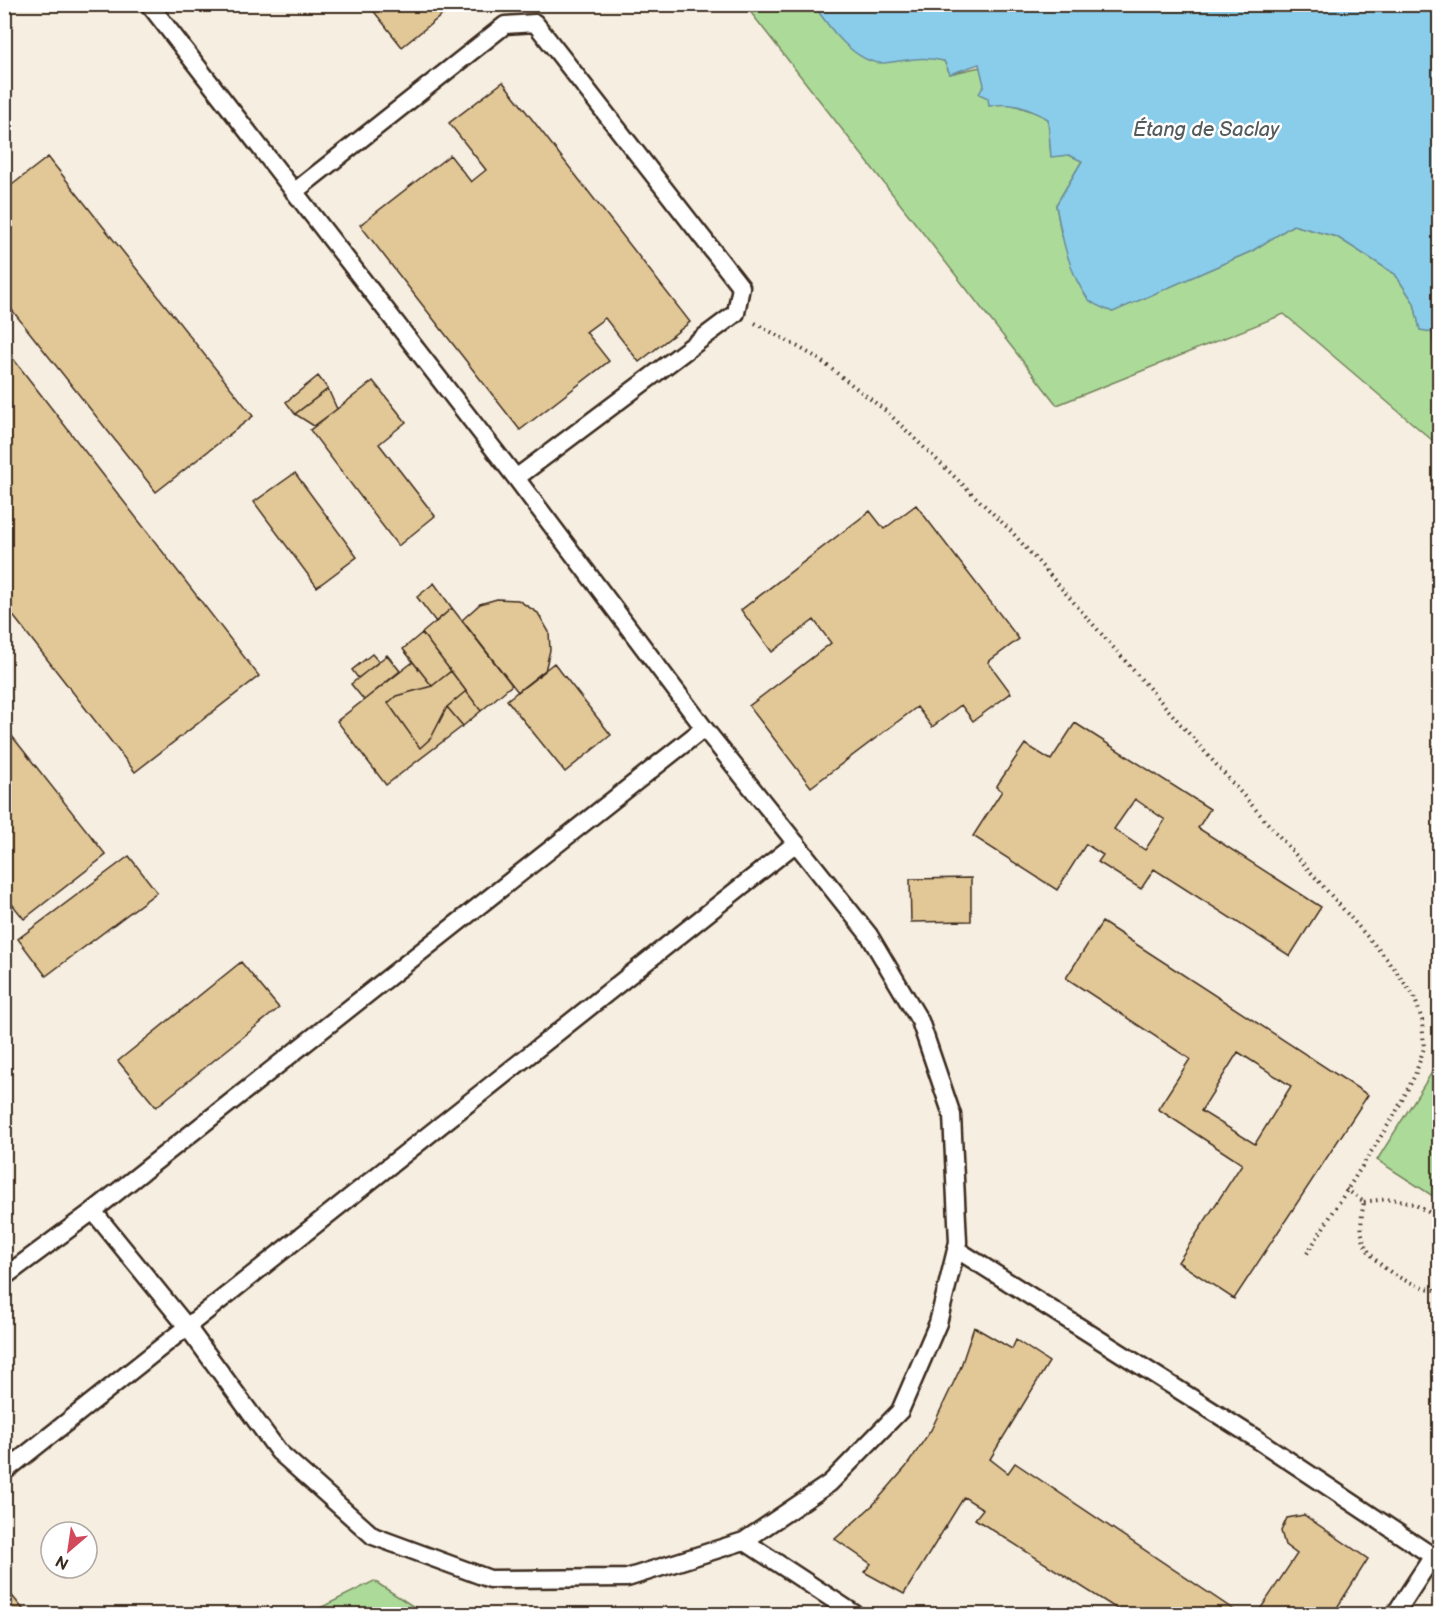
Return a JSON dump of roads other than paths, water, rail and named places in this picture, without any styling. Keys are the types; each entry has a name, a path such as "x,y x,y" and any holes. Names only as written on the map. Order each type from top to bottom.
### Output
{"lane":[{"path":"93,1211 188,1328 279,1452 373,1536 490,1579 627,1578 744,1541 830,1484 900,1410 938,1323 956,1249 952,1114 921,1021 869,935 704,728 516,478 149,4"},
{"path":"294,192 505,26 535,23 741,287 736,313 516,478"},
{"path":"4,1277 93,1211 704,728"},
{"path":"4,1472 796,843"},
{"path":"956,1249 1255,1438 1436,1558 1395,1614"},
{"path":"744,1541 855,1614"}],"water":[{"name":"Étang de Saclay","path":"814,5 1439,5 1439,357 1436,357 1432,332 1420,330 1414,303 1395,274 1337,237 1293,225 1252,251 1113,312 1096,305 1081,289 1071,266 1056,205 1082,161 1069,155 1051,157 1048,119 1019,106 1005,104 989,106 988,98 979,94 984,85 979,64 950,74 944,61 936,59 921,58 884,63 863,58 843,42"}]}
